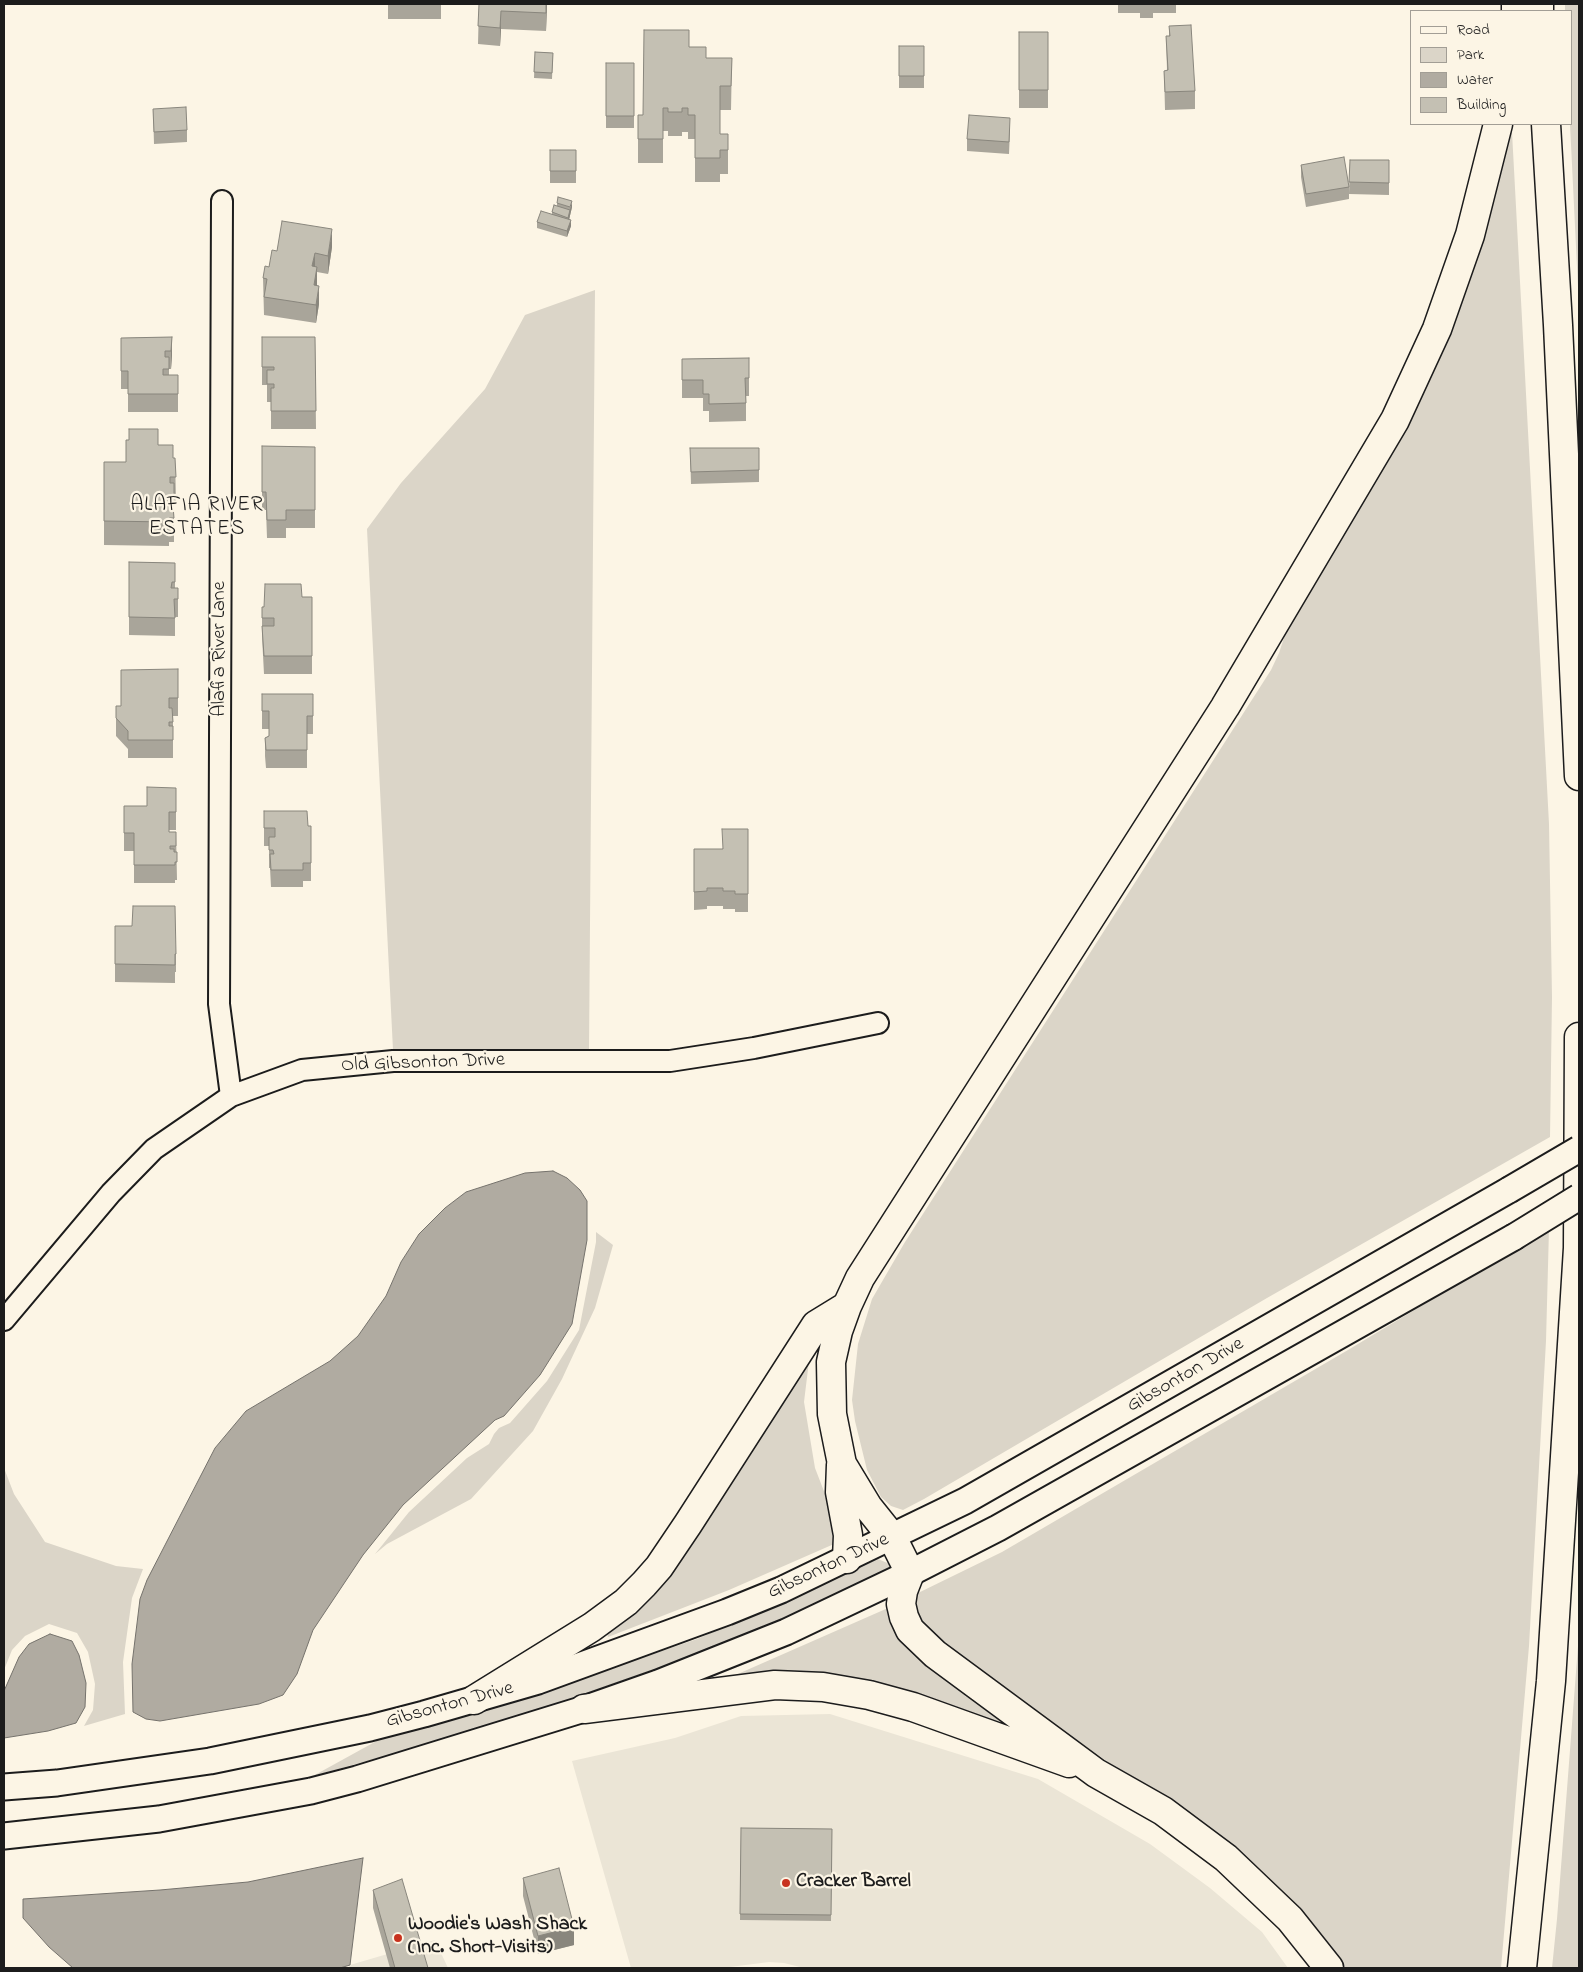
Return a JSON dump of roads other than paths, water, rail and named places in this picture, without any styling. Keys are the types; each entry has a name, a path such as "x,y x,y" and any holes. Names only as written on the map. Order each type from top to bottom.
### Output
{"highway":[{"path":"847,1559 848,1535 840,1492 842,1464 832,1414 830,1387 831,1362 838,1331 847,1306 860,1278 1225,707 1395,420 1438,329 1467,244 1498,125"},
{"path":"1546,125 1559,335 1579,776"},
{"path":"1522,1968 1551,1681 1578,1248 1579,1037"},
{"path":"474,1700 592,1627 626,1602 644,1584 688,1524 816,1325 847,1306"},
{"path":"842,1464 868,1507 892,1538 910,1573 902,1591 901,1604 910,1630 935,1654 1096,1773 1162,1811 1226,1858 1290,1919 1329,1968"},
{"path":"584,1708 775,1684 823,1687 869,1695 913,1707 1096,1773"}],"main road":[{"name":"Gibsonton Drive","path":"4,1788 57,1783 210,1761 361,1730 538,1681 676,1632 781,1590 892,1538 965,1501 1579,1149"},
{"name":"Gibsonton Drive","path":"4,1836 159,1819 302,1793 357,1779 658,1683 786,1632 910,1573 998,1528 1514,1237 1579,1197"}],"street":[{"name":"Alafia River Lane","path":"222,200 219,1004 231,1096"},
{"name":"Old Gibsonton Drive","path":"4,1320 111,1193 154,1149 231,1096 302,1070 393,1061 670,1061 754,1048 878,1023"}],"water":[{"path":"553,1171 567,1178 580,1190 587,1201 587,1240 572,1324 540,1375 504,1416 495,1420 403,1505 363,1555 313,1630 297,1674 283,1695 259,1704 160,1721 146,1719 133,1712 132,1664 140,1599 147,1580 215,1448 246,1411 330,1361 358,1336 386,1296 401,1262 419,1234 445,1208 466,1192 525,1173"},
{"path":"50,1634 72,1641 79,1655 86,1683 85,1707 76,1723 48,1731 4,1738 4,1691 19,1657 29,1644"},
{"path":"363,1858 350,1965 340,1968 73,1968 49,1947 23,1918 23,1899 248,1882"}],"place":[{"name":"Cracker Barrel","path":"786,1883"},
{"name":"Woodie's Wash Shack (Inc. Short-Visits)","path":"398,1938"}],"district":[{"name":"ALAFIA RIVER ESTATES","path":"197,519"}]}
